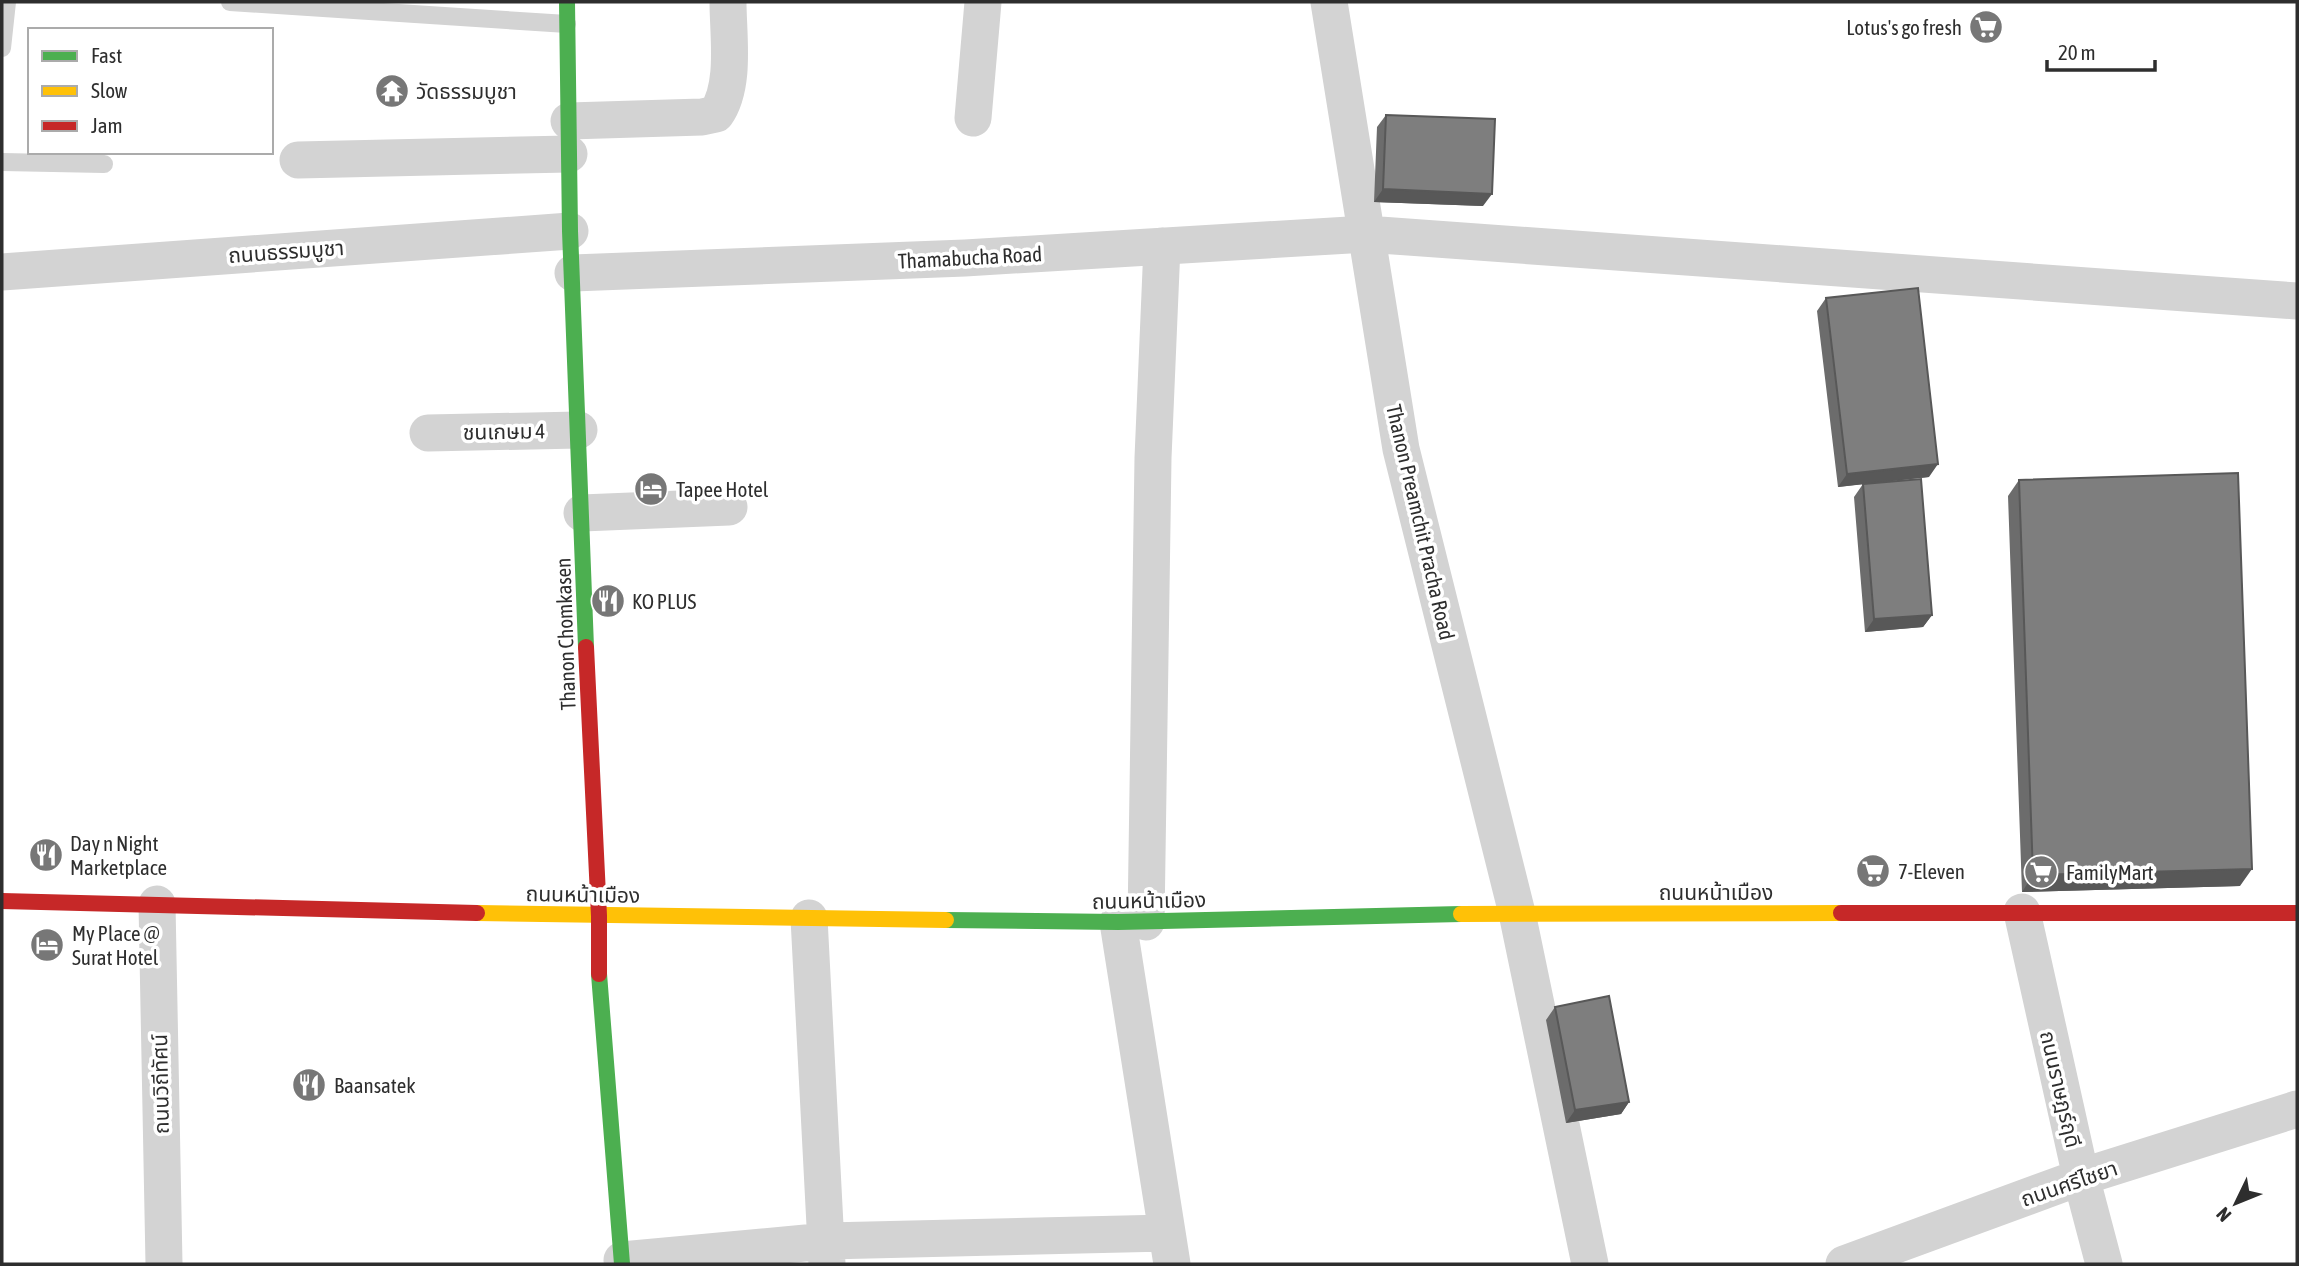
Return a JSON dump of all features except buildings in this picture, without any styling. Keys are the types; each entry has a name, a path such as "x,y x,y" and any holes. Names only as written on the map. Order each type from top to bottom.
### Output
{"street":[{"name":"Thanon Chomkasen","path":"567,2 570,231 599,916 599,990 622,1262"},
{"path":"298,160 569,137 716,114 728,89 729,2"},
{"path":"973,118 983,2"},
{"name":"Thanon Preamchit Pracha Road","path":"1329,2 1401,449 1517,913 1590,1264"},
{"name":"ถนนธรรมบูชา","path":"2,272 570,231"},
{"name":"Thamabucha Road","path":"573,273 965,258 1366,234 2297,301"},
{"path":"622,1262 827,1253 1169,1249 1132,922 1162,246"},
{"name":"ชนเกษม 4","path":"428,433 579,430"},
{"path":"582,513 729,507"},
{"name":"ถนนหน้าเมือง","path":"2,901 599,916 1132,922 1517,913 2297,913"},
{"name":"ถนนวิถีทัศน์","path":"157,904 164,1264"},
{"name":"ถนนราษฎร์ฤดี","path":"2022,912 2081,1177 2104,1264"},
{"path":"809,918 827,1253"},
{"name":"ถนนศรีไชยา","path":"1844,1264 2081,1177 2297,1109"}],"lane":[{"path":"2,48 6,2"},
{"path":"230,2 567,24"},
{"path":"2,162 104,164"}],"traffic: fast":[{"path":"567,2 570,231 586,647"},
{"path":"946,920 1118,922 1461,914"},
{"path":"599,974 622,1264"}],"traffic: slow":[{"path":"477,913 946,920"},
{"path":"1461,914 1841,913"}],"traffic: jam":[{"path":"586,647 599,916 599,974"},
{"path":"2,901 477,913"},
{"path":"1841,913 2297,913"}],"place":[{"name":"Lotus's go fresh","path":"1986,27"},
{"name":"วัดธรรมบูชา","path":"392,91"},
{"name":"Tapee Hotel","path":"651,489"},
{"name":"KO PLUS","path":"608,601"},
{"name":"Day n Night Marketplace","path":"46,855"},
{"name":"7-Eleven","path":"1873,871"},
{"name":"FamilyMart","path":"2041,872"},
{"name":"My Place @ Surat Hotel","path":"47,945"},
{"name":"Baansatek","path":"309,1085"}]}
